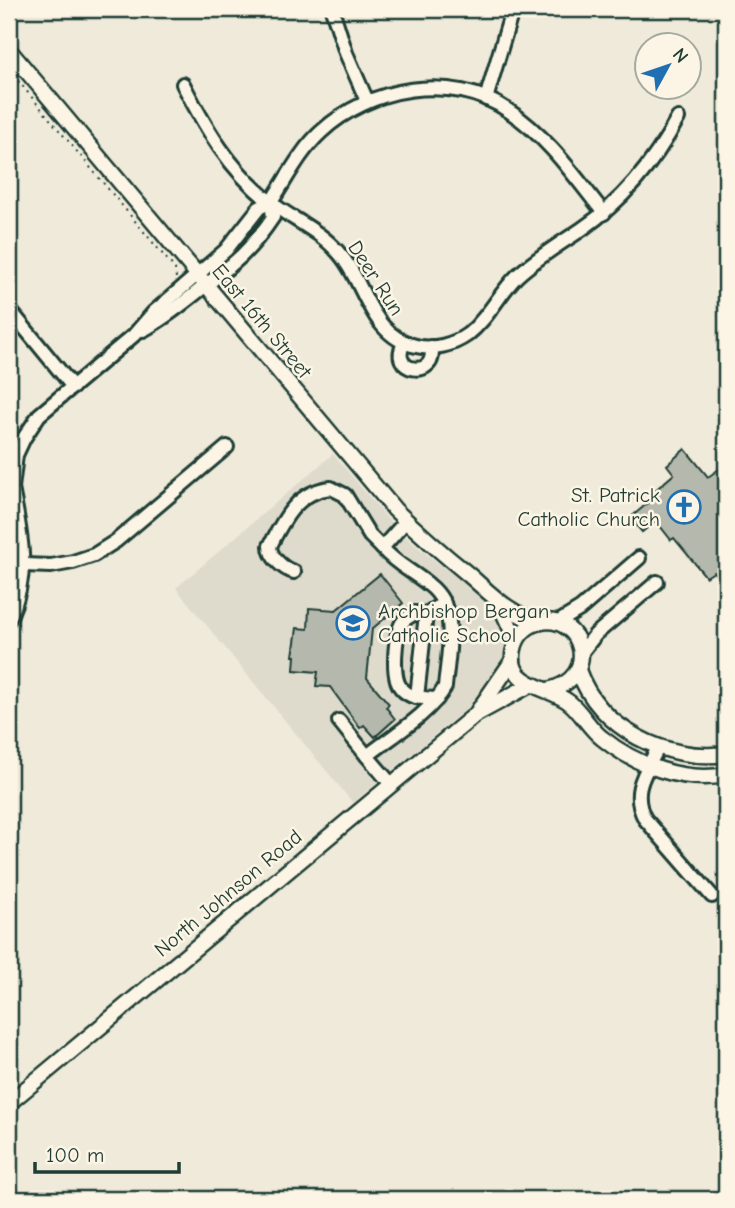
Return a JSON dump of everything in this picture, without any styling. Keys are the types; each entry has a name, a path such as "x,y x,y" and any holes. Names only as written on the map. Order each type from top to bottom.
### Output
{"main road":[{"name":"East 16th Street","path":"9,50 406,521 499,603 529,619 541,622"},
{"name":"East 16th Street","path":"499,603 516,640"},
{"path":"548,690 561,687 570,681 578,670 581,653 576,637 566,627 557,623 541,622 528,627 516,640 513,660 519,675 530,685 548,690 568,701 603,739 648,766 692,776 726,775"},
{"name":"North Johnson Road","path":"475,715 513,660"},
{"path":"578,670 582,682 620,727 657,748 690,754 726,754"},
{"name":"North Johnson Road","path":"9,1103 475,715 530,685"}],"street":[{"path":"332,9 346,53 367,100"},
{"path":"486,99 512,11"},
{"name":"Deer Run","path":"183,84 222,153 243,177 271,202 323,235 341,254 374,317 388,332 405,342 431,347 445,345 465,336 482,321 516,276 537,258 604,212 640,176 664,144 678,118"},
{"path":"9,619 22,584 24,565 10,488 16,455 39,415 134,335 161,321 201,281 235,263 251,248 273,217 271,202 319,133 342,115 367,100 421,88 453,90 486,99 508,109 554,150 604,212"},
{"path":"9,309 73,387"},
{"path":"405,342 401,352 403,362 416,370 430,363 433,352 431,347"},
{"path":"24,565 51,566 94,555 116,541 227,447"},
{"path":"293,572 278,561 270,551 271,546 297,503 306,495 323,488 331,488 345,495 370,536 393,560 436,591 450,615 445,687 437,699 417,718 367,756"},
{"path":"382,548 406,521"},
{"path":"557,623 580,609 639,558"},
{"path":"581,653 596,634 657,582"},
{"path":"437,699 412,697 402,689 394,672 402,622 415,613 426,614 444,603"},
{"path":"417,697 426,614"},
{"path":"339,721 391,785"},
{"path":"657,748 639,787 638,806 645,819 712,896"}],"path":[{"path":"9,70 175,270 176,281"}],"shaded area":[{"name":"Archbishop Bergan Catholic School","path":"333,454 409,540 470,588 498,616 506,652 501,668 483,695 353,803 176,588"}],"building":[{"name":"St. Patrick Catholic Church","path":"685,449 708,477 722,467 726,471 726,561 723,564 726,568 726,588 714,572 706,577 674,538 671,540 656,521 642,532 630,518 655,497 652,493 674,474 667,465"},
{"name":"Archbishop Bergan Catholic School","path":"380,574 403,603 372,629 367,678 389,704 386,707 395,719 375,737 364,725 360,728 330,687 316,686 318,672 294,670 293,656 297,628 308,629 309,608 336,610"}],"waterway":[{"path":"721,9 726,15"}],"place":[{"name":"St. Patrick Catholic Church","path":"684,507"},
{"name":"Archbishop Bergan Catholic School","path":"353,623"}]}
